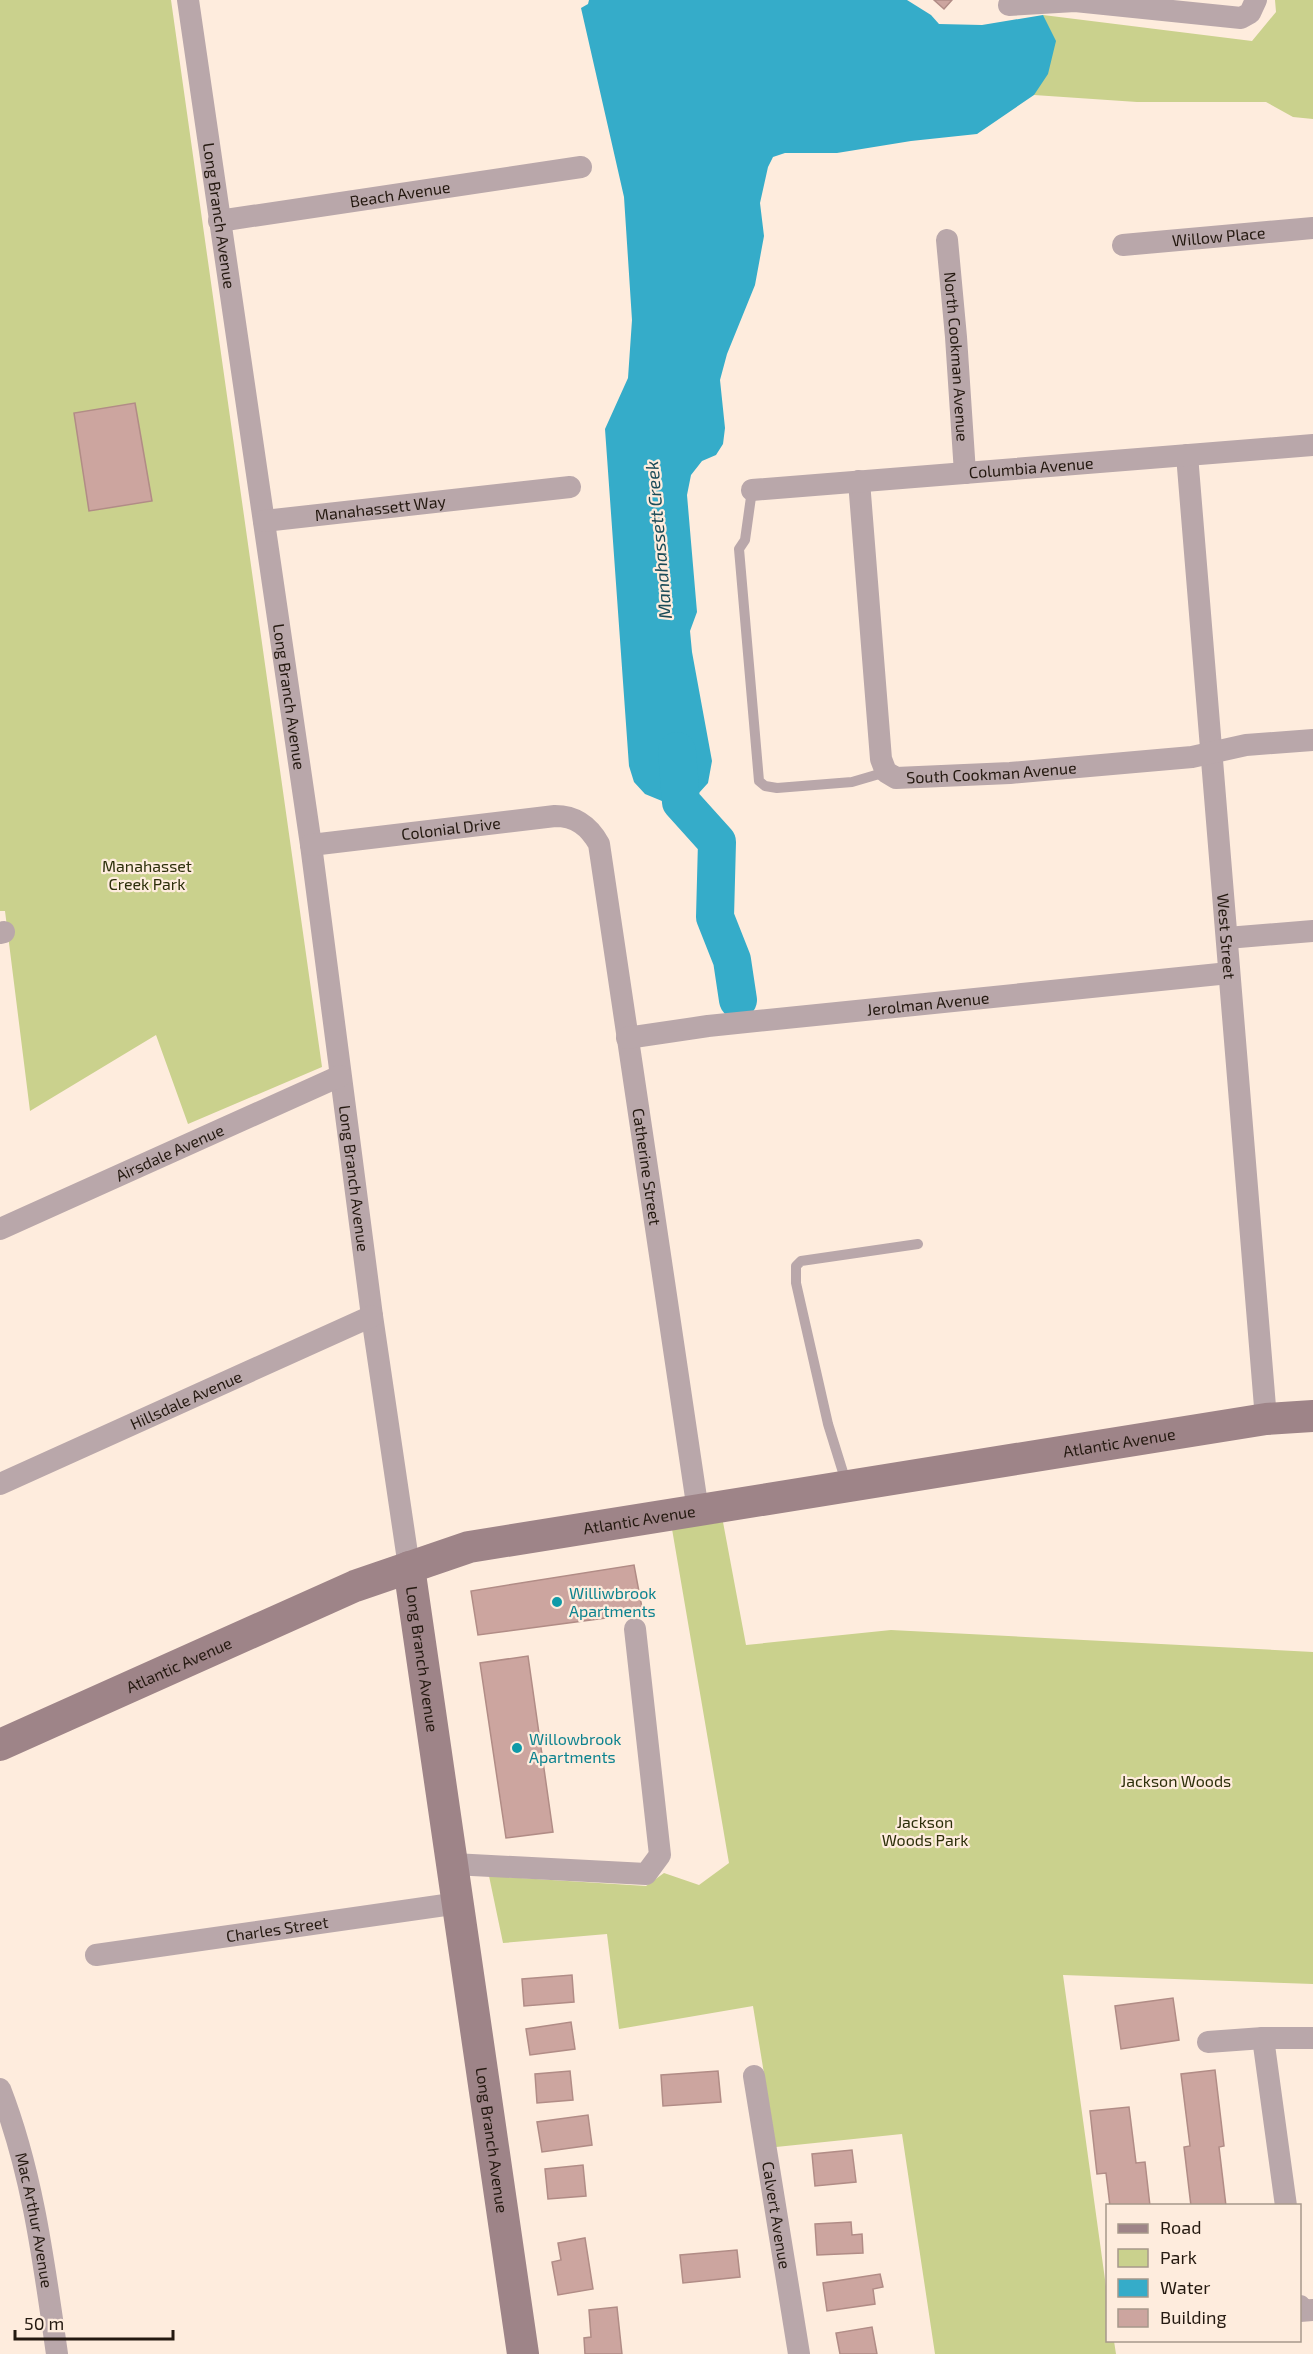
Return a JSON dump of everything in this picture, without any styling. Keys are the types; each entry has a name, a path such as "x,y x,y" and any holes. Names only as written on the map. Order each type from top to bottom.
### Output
{"main road":[{"name":"Atlantic Avenue","path":"0,1745 355,1586 469,1547 1266,1419 1313,1416"},
{"name":"Long Branch Avenue","path":"409,1567 523,2354"}],"street":[{"name":"Long Branch Avenue","path":"188,0 311,845 372,1316 409,1567"},
{"path":"1009,5 1075,2 1241,18 1250,13 1256,0"},
{"name":"Beach Avenue","path":"219,221 581,167"},
{"name":"Willow Place","path":"1123,245 1313,228"},
{"name":"North Cookman Avenue","path":"947,240 965,473"},
{"name":"Columbia Avenue","path":"752,490 1313,445"},
{"name":"West Street","path":"1187,455 1266,1419"},
{"name":"South Cookman Avenue","path":"859,481 881,759 886,772 896,778 952,777 1192,757 1246,745 1313,740"},
{"name":"Manahassett Way","path":"264,521 570,487"},
{"name":"Colonial Drive","path":"311,845 555,816 573,818 588,827"},
{"name":"Catherine Street","path":"588,827 599,844 698,1511"},
{"path":"1227,938 1313,931"},
{"name":"Jerolman Avenue","path":"627,1038 708,1026 1229,973"},
{"name":"Airsdale Avenue","path":"0,1229 340,1076"},
{"name":"Hillsdale Avenue","path":"0,1484 372,1316"},
{"path":"453,1864 646,1874 657,1861 660,1856 635,1629"},
{"name":"Charles Street","path":"96,1955 459,1903"},
{"path":"1208,2042 1263,2038 1313,2038"},
{"path":"1263,2038 1286,2204"},
{"name":"Calvert Avenue","path":"754,2076 799,2354"},
{"name":"Mac Arthur Avenue","path":"0,2089 24,2163 41,2244 57,2354"}],"lane":[{"path":"752,490 745,540 739,549 759,780 765,786 777,788 852,782 886,772"},
{"path":"847,1486 825,1413 794,1274 796,1266 801,1261 918,1244"}],"green space":[{"name":"Manahasset Creek Park","path":"0,0 171,0 322,1067 188,1124 156,1035 30,1111 5,911 0,911"},
{"path":"1275,0 1313,0 1313,119 1293,117 1266,102 1137,102 1034,95 1043,15 1252,41 1276,12"},
{"name":"Jackson Woods","path":"723,1522 746,1645 891,1630 1313,1652 1313,1984 1063,1975 1106,2287 1106,2342 1114,2342 1116,2354 935,2354 902,2134 776,2147 753,2006 619,2029 607,1934 503,1943 489,1876 646,1886 664,1873 699,1885 729,1863 672,1529"}],"water":[{"path":"589,0 907,0 931,15 939,24 982,25 1043,15 1056,41 1048,74 1034,95 977,134 911,141 837,153 785,153 773,157 768,167 760,203 764,236 755,285 727,354 720,380 725,428 723,444 716,455 702,461 691,475 687,495 697,612 690,631 712,761 708,783 698,794 681,802 662,801 645,794 634,782 629,766 605,429 628,378 632,320 624,197 581,8 588,4"}],"building":[{"path":"934,0 952,0 944,9"},
{"path":"135,403 152,501 89,511 74,413"},
{"name":"Williwbrook Apartments","path":"634,1565 643,1613 478,1635 471,1591"},
{"name":"Willowbrook Apartments","path":"528,1656 553,1832 506,1838 480,1663"},
{"path":"572,1975 574,2002 524,2006 522,1979"},
{"path":"1173,1998 1179,2040 1121,2049 1115,2006"},
{"path":"571,2022 575,2049 530,2055 526,2029"},
{"path":"1215,2070 1224,2146 1219,2147 1226,2204 1191,2204 1184,2147 1190,2146 1181,2074"},
{"path":"570,2071 573,2100 537,2103 535,2074"},
{"path":"718,2071 721,2102 663,2106 661,2075"},
{"path":"1129,2107 1136,2163 1145,2162 1150,2204 1110,2204 1106,2173 1097,2174 1090,2111"},
{"path":"588,2115 592,2145 542,2152 537,2122"},
{"path":"852,2150 856,2182 815,2186 812,2154"},
{"path":"583,2165 586,2196 548,2199 545,2169"},
{"path":"851,2222 852,2235 862,2234 863,2253 817,2255 815,2224"},
{"path":"585,2238 593,2289 558,2295 552,2262 561,2260 558,2243"},
{"path":"737,2250 740,2277 683,2283 680,2255"},
{"path":"880,2274 883,2287 873,2289 875,2304 827,2311 823,2283"},
{"path":"617,2307 622,2354 585,2354 584,2338 591,2337 589,2310"},
{"path":"872,2327 877,2354 840,2354 836,2333"}],"waterway":[{"name":"Manahassett Creek","path":"677,751 681,802 717,842 715,917 732,960 738,1000"}],"place":[{"name":"Williwbrook Apartments","path":"557,1602"},
{"name":"Willowbrook Apartments","path":"517,1748"}],"park label":[{"name":"Jackson Woods Park","path":"925,1831"}]}
